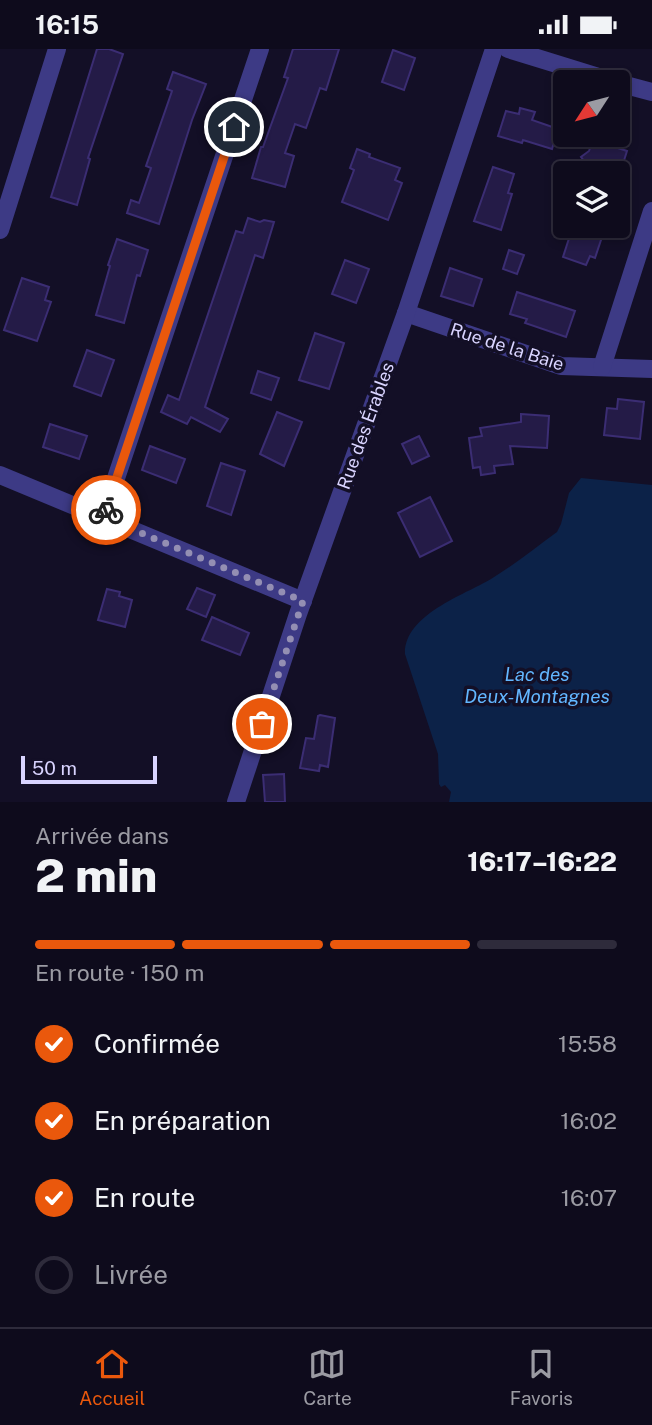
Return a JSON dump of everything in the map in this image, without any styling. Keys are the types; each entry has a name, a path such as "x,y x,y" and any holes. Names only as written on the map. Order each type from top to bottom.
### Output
{"street":[{"path":"0,230 57,49"},
{"path":"103,517 260,49"},
{"name":"Rue des Érables","path":"236,802 303,601 407,313 494,49"},
{"path":"508,49 575,70"},
{"path":"630,86 652,92"},
{"path":"601,367 652,211"},
{"name":"Rue de la Baie","path":"407,313 561,366 652,369"},
{"path":"0,475 303,601"}],"water":[{"name":"Lac des Deux-Montagnes","path":"581,478 652,485 652,802 449,802 451,792 445,785 441,787 439,784 438,754 405,654 407,640 425,617 452,599 500,574 557,532 569,493"}],"building":[{"path":"97,49 109,49 123,54 88,158 90,159 77,205 51,197"},
{"path":"293,49 339,49 326,90 320,88 306,128 295,124 285,153 294,156 285,187 252,178 288,78 284,77"},
{"path":"393,50 415,58 404,90 382,82"},
{"path":"173,72 206,84 159,224 127,213 131,200 139,203 151,168 146,166 172,91 167,89"},
{"path":"520,108 535,112 532,120 553,127 552,149 498,136 506,111 519,114"},
{"path":"590,147 615,147 627,151 624,161 584,161 581,157"},
{"path":"357,149 370,154 369,157 400,168 395,180 402,183 388,220 342,202 354,170 350,168"},
{"path":"493,167 514,174 508,193 512,194 501,230 474,221"},
{"path":"248,218 260,222 274,222 263,258 255,255 205,407 228,419 220,432 191,417 187,424 161,412 168,395 179,400 236,231 243,233"},
{"path":"569,238 602,238 595,258 590,256 586,265 563,257"},
{"path":"117,239 148,250 140,276 137,275 124,323 96,315"},
{"path":"509,250 524,255 517,274 503,269"},
{"path":"345,260 369,269 356,303 332,294"},
{"path":"450,268 482,279 473,306 441,296"},
{"path":"22,278 49,287 45,300 51,302 37,341 4,330"},
{"path":"517,292 575,311 566,337 525,323 527,319 510,314"},
{"path":"315,333 344,343 329,389 299,380"},
{"path":"87,350 114,360 101,396 74,386"},
{"path":"258,371 279,378 271,400 251,393"},
{"path":"618,399 644,402 640,439 604,435 607,408 617,409"},
{"path":"277,412 302,422 284,466 260,454"},
{"path":"521,414 549,416 547,448 510,446 513,464 494,466 495,473 481,475 480,467 473,468 469,438 482,436 480,428 521,422"},
{"path":"50,424 87,436 79,459 43,447"},
{"path":"419,436 429,456 412,464 402,444"},
{"path":"150,446 185,459 176,483 142,470"},
{"path":"221,463 245,471 231,515 207,506"},
{"path":"430,497 452,541 420,557 398,513"},
{"path":"197,588 215,595 206,617 187,609"},
{"path":"107,589 120,592 119,596 132,600 125,627 98,620"},
{"path":"212,617 249,633 240,655 202,640"},
{"path":"320,715 335,718 328,767 320,765 319,771 300,768 306,738 314,739"},
{"path":"284,774 285,802 265,802 263,775"}],"way so far":[{"path":"106,510 103,517 303,601 262,724"}],"route":[{"path":"106,510 234,127"}]}
